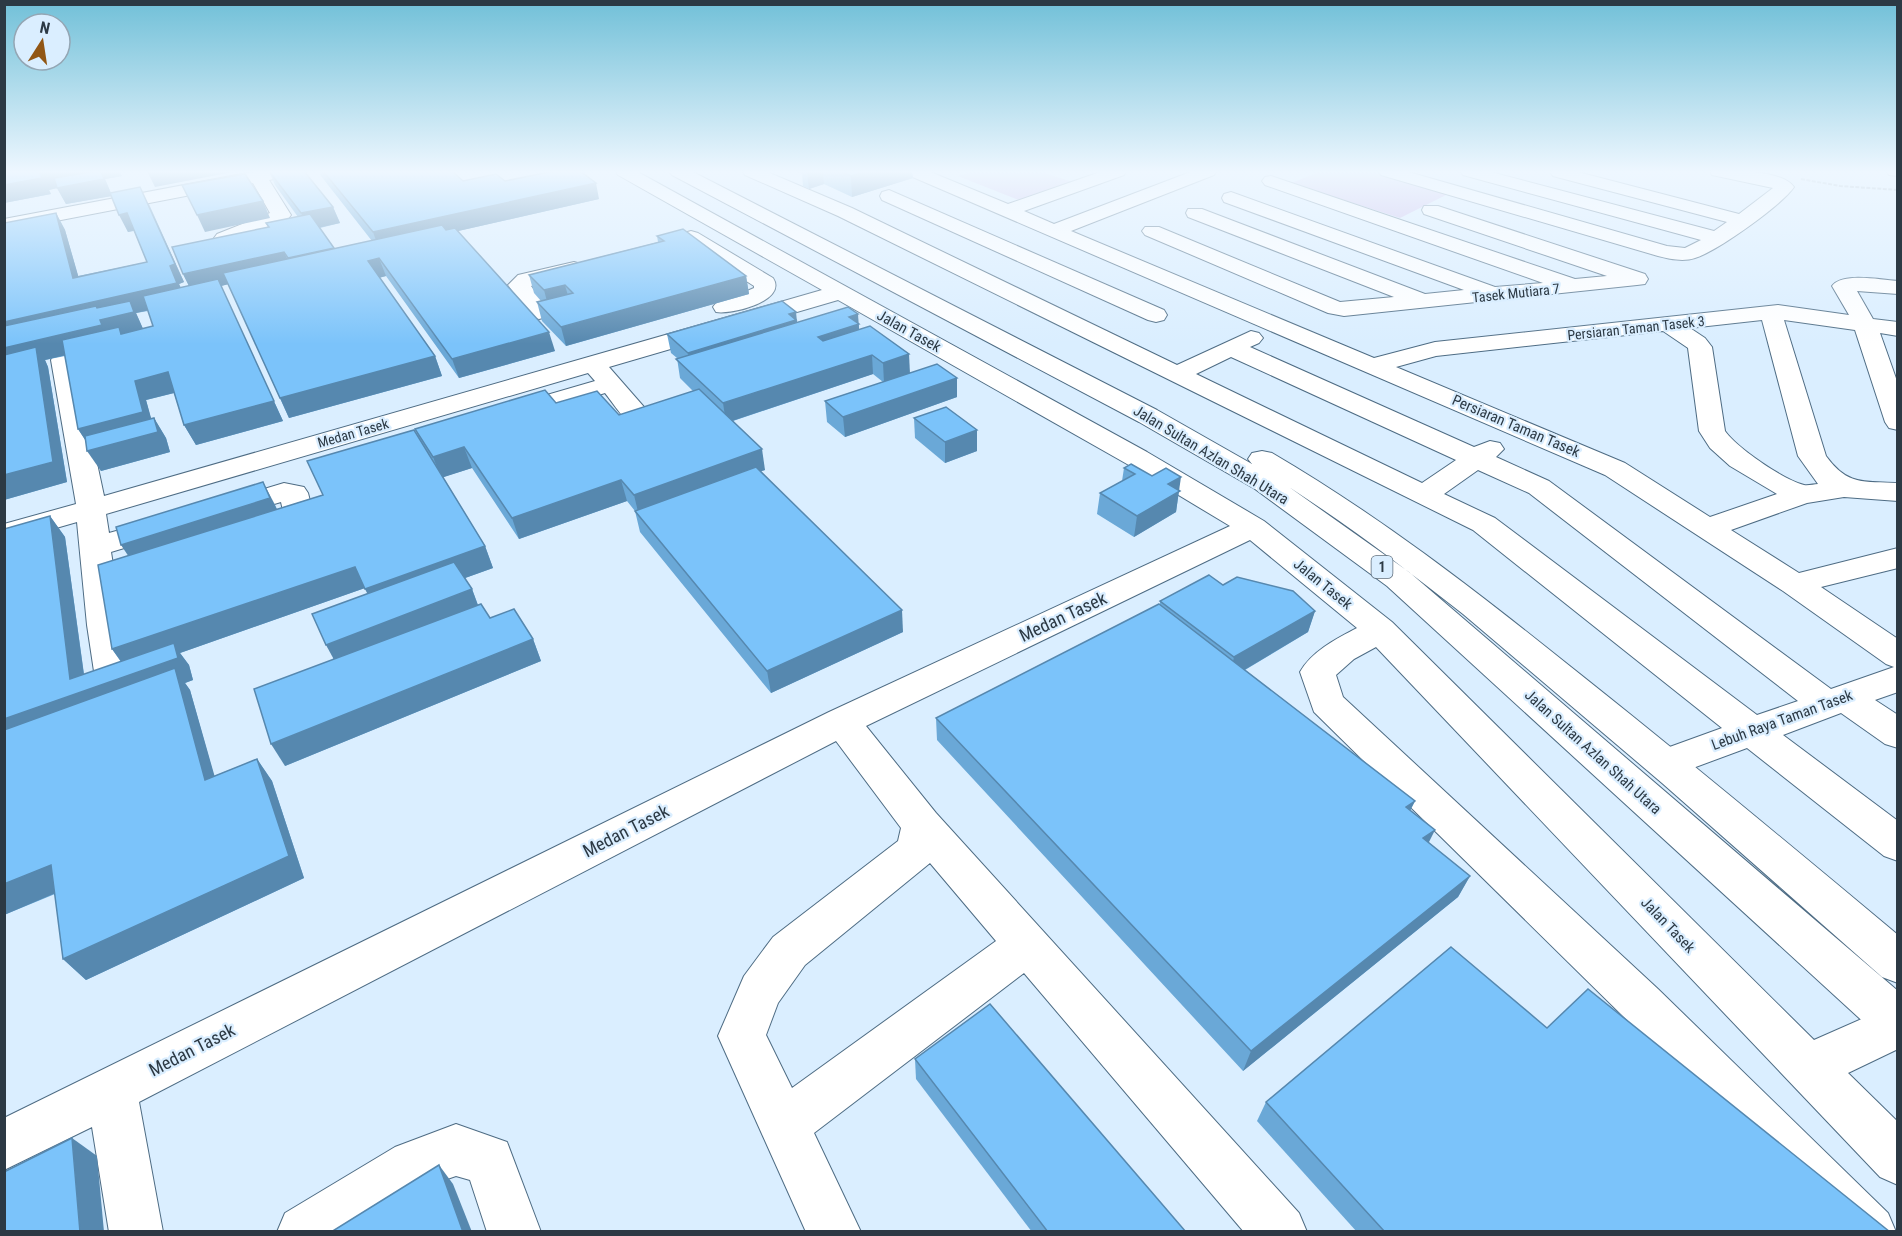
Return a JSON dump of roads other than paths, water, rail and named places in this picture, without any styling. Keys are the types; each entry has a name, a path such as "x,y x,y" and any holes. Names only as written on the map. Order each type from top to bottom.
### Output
{"street":[{"path":"224,237 247,229"},
{"path":"669,243 719,229"},
{"name":"Jalan Tasek","path":"728,229 1127,452 1252,527 1380,630 1898,1159"},
{"name":"Jalan Sultan Azlan Shah Utara","path":"787,229 1148,416 1265,483 1398,579 1898,1024"},
{"path":"804,229 833,247 832,252"},
{"name":"Jalan Sultan Azlan Shah Utara","path":"851,229 1315,489 1432,572 1666,763 1898,963"},
{"path":"859,229 1121,331 1177,374 1484,524 1898,844"},
{"path":"962,229 1156,315"},
{"path":"1053,229 1128,241 1157,229"},
{"path":"960,270 1064,229"},
{"path":"1236,229 1428,302"},
{"path":"1315,229 1496,295"},
{"name":"Tasek Mutiara 7","path":"1408,229 1573,286"},
{"path":"1486,229 1636,279 1573,286"},
{"path":"1585,229 1665,252 1682,254 1690,254 1729,229"},
{"path":"1682,229 1716,238"},
{"path":"623,336 752,298 765,291 765,283 691,237"},
{"name":"Tasek Mutiara 7","path":"1128,241 1336,308 1428,302 1573,286"},
{"name":"Persiaran Taman Tasek","path":"1128,241 1206,293 1615,469 1794,584 1898,656"},
{"path":"539,312 519,285 526,280 592,263"},
{"path":"1898,288 1849,284 1843,286 1865,324 1898,422"},
{"name":"Medan Tasek","path":"4,534 840,292"},
{"path":"1121,331 1206,293"},
{"path":"1771,313 1812,456 1826,476 1844,488"},
{"name":"Persiaran Taman Tasek 3","path":"1375,365 1436,349 1771,313 1898,329"},
{"path":"1177,374 1278,324"},
{"path":"1668,324 1700,347 1712,431 1717,440 1734,456 1801,495"},
{"path":"1232,348 1539,487 1836,701 1898,734"},
{"path":"63,360 89,493 96,547 111,581 113,678"},
{"path":"593,364 642,421"},
{"path":"557,374 574,396"},
{"path":"493,419 610,384"},
{"path":"1425,494 1478,460 1518,427"},
{"path":"1707,528 1801,495 1844,488 1898,492"},
{"path":"96,547 284,492 294,493 299,517 293,522 248,537"},
{"name":"Medan Tasek","path":"4,1144 842,722 1252,527"},
{"path":"1794,584 1898,558"},
{"path":"1380,630 1342,651 1317,672 1327,703 1642,1004 1869,1232"},
{"name":"Lebuh Raya Taman Tasek","path":"1666,763 1898,678"},
{"path":"842,722 922,825 1280,1232"},
{"path":"834,1232 742,1036 760,991 789,951 917,850 922,825"},
{"path":"784,1125 1027,944"},
{"path":"1807,1068 1898,1024"},
{"path":"113,1090 118,1138 136,1232"},
{"path":"304,1232 413,1165 456,1150 489,1160 513,1232"}]}
